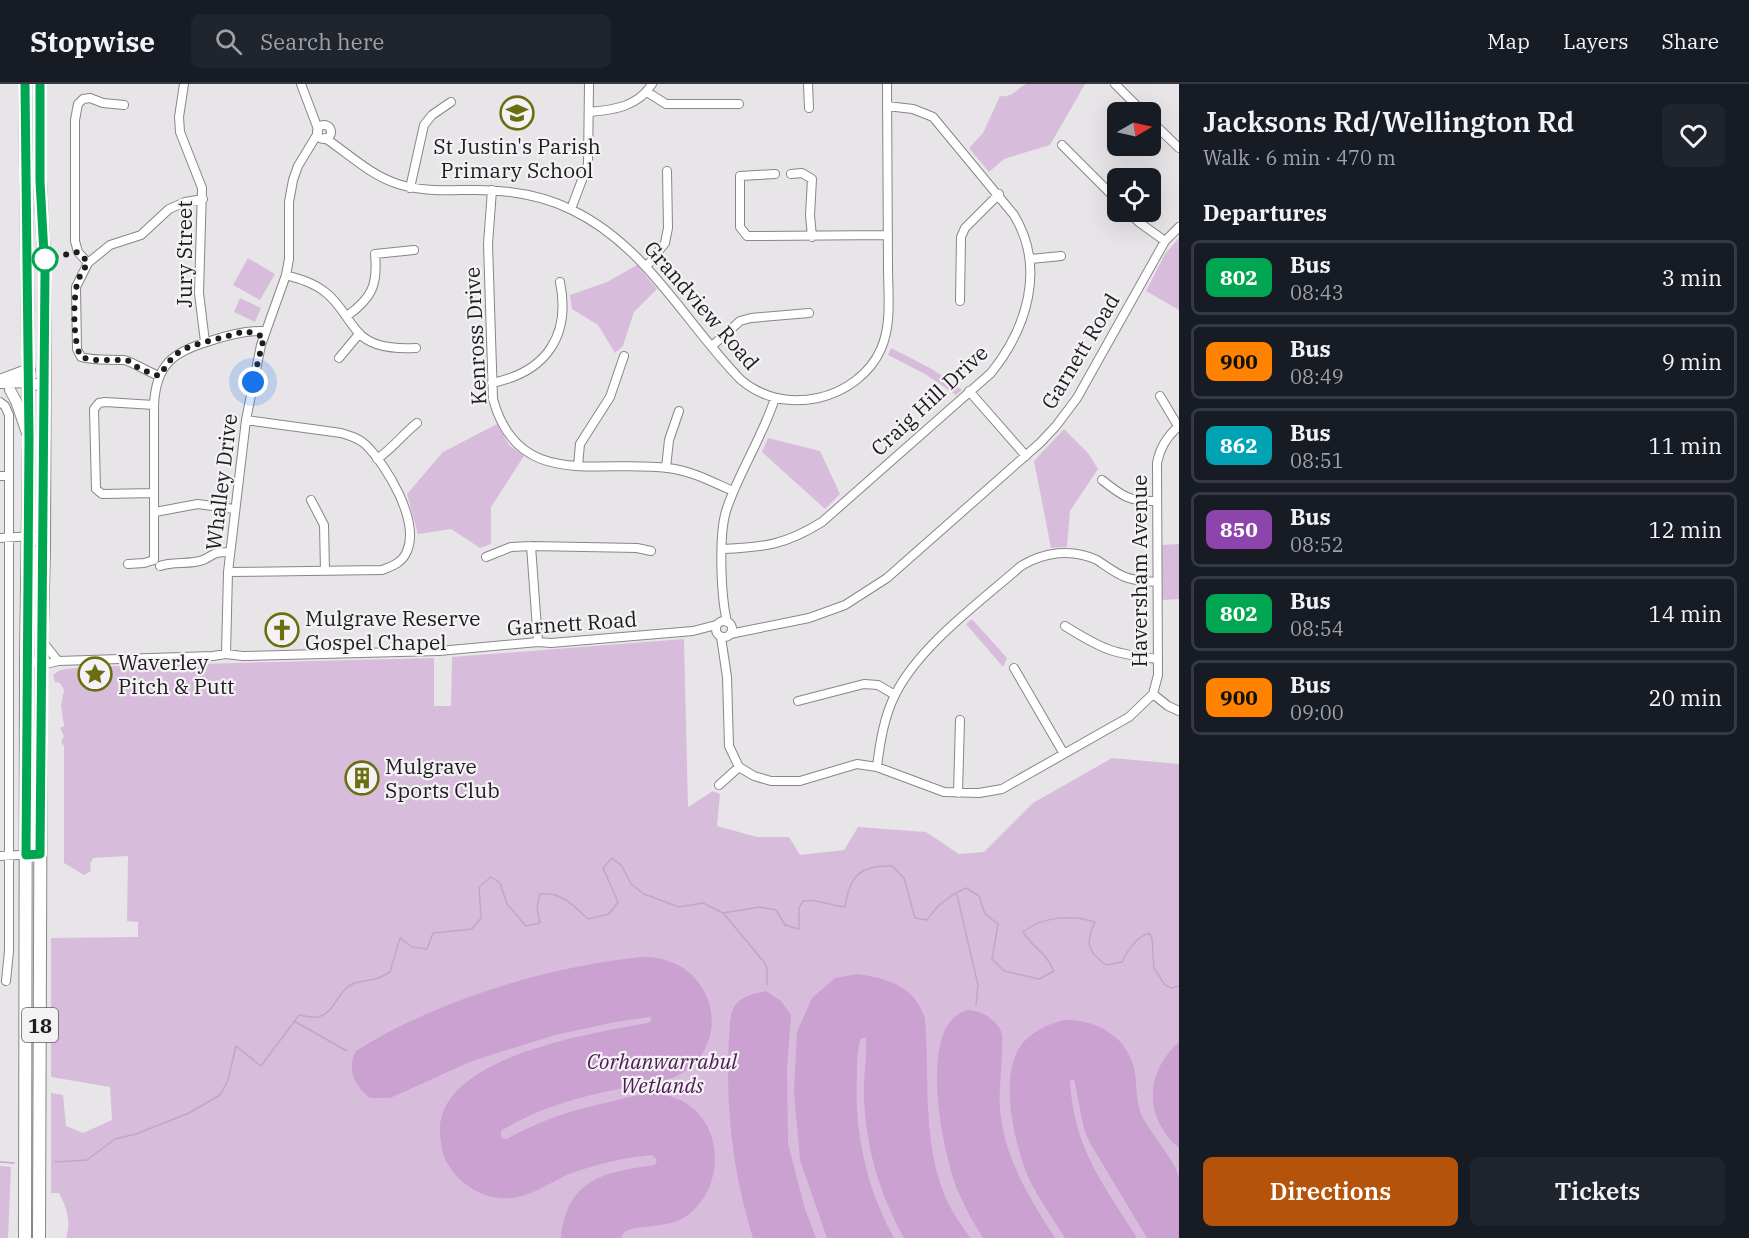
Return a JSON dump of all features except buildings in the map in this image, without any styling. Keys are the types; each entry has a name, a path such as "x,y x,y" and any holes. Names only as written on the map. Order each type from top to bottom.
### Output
{"highway":[{"name":"18","path":"25,84 29,381 25,1238"},
{"name":"18","path":"39,1238 45,273 40,181 40,84"},
{"path":"0,382 29,381"},
{"path":"27,597 43,598"}],"main road":[{"path":"29,439 20,410 5,390 29,381 44,387"}],"street":[{"name":"Jury Street","path":"183,84 179,117 180,132 199,175 203,199 199,247 199,293 207,341"},
{"path":"300,84 323,133"},
{"path":"571,209 588,164 589,84"},
{"path":"808,84 809,108"},
{"name":"Grandview Road","path":"323,133 374,173 410,188 494,190 534,196 571,209 610,233 646,267 741,380 772,398 789,401 801,400 837,392 857,380 873,363 885,337 888,235 887,84"},
{"path":"1116,84 1133,102"},
{"path":"589,112 612,110 632,104 649,88 666,104 739,104"},
{"path":"88,262 78,252 75,241 75,120 78,104 83,99 90,98 103,103 124,105"},
{"path":"410,188 424,125 432,115 451,102"},
{"name":"Craig Hill Drive","path":"723,549 768,546 801,535 822,522 991,373 1000,361 1025,313 1031,285 1031,259 1024,231 999,195 933,117 923,112 887,106"},
{"path":"1161,131 1179,148"},
{"name":"Whalley Drive","path":"226,654 229,552 246,420 264,334 286,275 291,243 288,202 298,166 310,146 323,133"},
{"path":"1062,145 1107,190"},
{"path":"646,267 665,243 668,228 668,171"},
{"path":"792,174 802,173 812,178 814,185 810,215 812,237"},
{"path":"775,174 740,176 741,231 751,238 888,235"},
{"name":"Kenross Drive","path":"494,190 489,244 492,382 497,415 513,440 539,459 563,467 666,468 689,472 733,491"},
{"path":"960,302 961,237 965,228 999,195"},
{"path":"159,376 140,369 127,360 93,360 81,357 77,349 75,299 79,278 88,262 110,245 141,235 169,208 203,199"},
{"path":"1139,222 1165,241"},
{"name":"Garnett Road","path":"26,660 52,664 58,661 226,654 243,656 439,651 758,627 809,618 845,605 887,578 1026,456 1056,426 1077,398 1165,241 1179,227"},
{"path":"347,316 362,305 372,290 376,281 375,254 414,250"},
{"path":"1031,259 1061,256"},
{"path":"286,275 311,283 325,292 347,316 358,334 396,349 416,348"},
{"path":"492,382 519,376 529,370 556,338 564,312 560,282"},
{"path":"712,346 740,321 808,313"},
{"path":"128,564 154,560 154,405 159,376 174,355 183,349 246,331 264,334"},
{"path":"339,358 358,334"},
{"path":"578,466 580,444 610,397 624,356"},
{"path":"969,391 1026,456"},
{"path":"1160,396 1179,426"},
{"path":"719,785 740,767 732,755 728,737 723,524 733,491 768,416 772,398"},
{"path":"154,405 105,402 99,403 94,409 96,489 102,494 154,494"},
{"path":"3,404 9,415 5,476 4,855 9,969 6,981"},
{"path":"666,468 669,440 679,411"},
{"path":"228,572 382,570 393,566 407,552 411,540 410,528 400,495 377,459 364,444 354,437 246,420"},
{"path":"377,459 392,449 408,429 417,423"},
{"name":"Haversham Avenue","path":"740,767 754,776 778,782 808,780 857,764 877,766 944,792 979,794 1002,789 1129,717 1153,694 1158,675 1156,501 1159,450 1179,426"},
{"path":"1102,480 1122,496 1143,501 1156,501"},
{"path":"311,500 324,525 325,571"},
{"path":"154,512 198,504 234,508"},
{"path":"5,538 28,536 36,538 44,550"},
{"path":"486,557 511,547 531,546 638,548 651,551"},
{"path":"531,546 538,642"},
{"path":"160,566 169,562 202,560 212,553 229,552"},
{"path":"877,766 886,717 895,694 922,654 1031,560 1051,554 1074,553 1095,559 1123,576 1157,582"},
{"path":"1065,626 1096,646 1113,652 1158,659"},
{"path":"42,641 58,661"},
{"path":"1014,668 1064,754"},
{"path":"798,702 864,684 878,685 895,694"},
{"path":"1153,694 1168,706 1179,711"},
{"path":"958,793 960,720"},
{"path":"4,855 40,854"}],"green space":[{"path":"1027,84 1085,84 1050,145 1004,159 989,172 969,148 983,133 1000,96 1012,94"},
{"path":"1179,238 1179,310 1146,291 1165,254"},
{"path":"248,258 275,274 260,300 233,285"},
{"path":"637,265 657,289 634,312 623,346 615,353 598,325 572,309 570,295 607,282"},
{"path":"240,298 261,308 255,322 234,312"},
{"path":"891,348 932,369 962,390 956,395 925,374 888,355"},
{"path":"497,424 509,445 524,456 491,507 491,544 480,548 451,529 418,534 407,494 443,452"},
{"path":"1064,429 1088,453 1098,469 1070,511 1067,547 1051,548 1034,461"},
{"path":"768,438 820,451 840,494 825,509 762,452"},
{"path":"1179,544 1179,599 1162,600 1161,545"},
{"path":"972,619 1007,658 1003,667 966,624"},
{"name":"Corhanwarrabul Wetlands","path":"684,639 688,807 713,791 720,794 717,826 757,837 789,837 800,855 844,850 858,827 926,832 959,854 984,852 1033,803 1112,758 1179,764 1179,1238 66,1238 68,1220 66,1209 59,1193 51,1193 51,1093 63,1095 66,1126 83,1133 112,1120 110,1087 51,1077 51,938 138,937 138,922 127,921 128,856 93,858 90,864 91,871 84,875 64,863 64,746 61,742 64,736 60,728 64,726 61,706 64,690 60,683 55,682 53,675 60,670 83,667 434,658 434,706 451,706 452,657"},
{"path":"0,1166 11,1167 8,1238 0,1238"}],"shaded area":[{"path":"641,957 668,961 689,972 703,989 711,1009 711,1031 704,1051 688,1069 664,1081 622,1088 559,1104 501,1131 501,1138 507,1139 534,1125 572,1111 632,1097 658,1094 683,1102 698,1113 708,1129 714,1146 715,1165 711,1184 702,1201 681,1219 668,1224 631,1229 624,1232 621,1238 561,1238 571,1202 580,1190 605,1175 655,1165 657,1160 652,1155 612,1161 572,1173 529,1194 500,1198 476,1191 462,1181 446,1161 441,1145 440,1135 445,1108 462,1086 488,1068 521,1053 556,1042 648,1023 651,1017 555,1035 472,1061 390,1098 370,1098 356,1083 352,1064 356,1051 421,1016 457,1001 530,978"},
{"path":"858,974 880,978 907,991 920,1007 925,1018 928,1112 934,1158 939,1181 948,1203 970,1238 904,1238 881,1188 871,1154 864,1100 866,1038 861,1038 857,1096 860,1138 869,1179 894,1238 827,1238 800,1160 794,1091 797,1032 812,998 835,978"},
{"path":"766,991 781,1001 791,1015 787,1069 788,1144 805,1209 816,1238 753,1238 740,1189 732,1140 728,1089 730,1020 734,1006 740,1000"},
{"path":"968,1010 987,1016 1001,1031 1000,1109 1002,1127 1019,1176 1055,1238 983,1238 957,1189 945,1148 940,1120 937,1091 938,1063 942,1038 952,1020"},
{"path":"1064,1020 1088,1023 1110,1033 1119,1040 1132,1060 1141,1114 1173,1163 1179,1178 1179,1238 1147,1238 1090,1143 1084,1129 1074,1079 1070,1081 1073,1105 1084,1146 1101,1182 1137,1238 1065,1238 1033,1186 1020,1154 1012,1120 1010,1080 1012,1066 1016,1053 1034,1033"},
{"path":"1179,1042 1179,1148 1159,1123 1154,1109 1153,1095 1154,1081 1159,1067"}],"waterway":[{"path":"55,1162 87,1160 115,1139 136,1134 189,1113 220,1095 228,1080 236,1046 261,1066 299,1015 308,1017 324,1015 349,986 379,978 390,972 400,938 412,947 427,949 433,933 472,929 481,918 479,887 491,877 500,883 507,904 526,926 540,923 537,907 540,894 561,897 588,919 609,914 618,902 603,868 612,858 622,866 631,884 644,894 679,907 703,903 723,913 760,907 776,910 785,925 799,929 799,908 803,901 845,907 850,887 858,874 872,867 892,866 904,878 915,918 927,920 944,901 966,888 979,896 985,914 998,924 992,959 1004,971 1039,979 1054,971 1047,959 1023,932 1048,920 1076,918 1095,922 1090,936 1090,946 1095,955 1106,965 1122,962 1136,941 1149,933 1152,938 1154,968 1165,985 1172,988 1179,986"},
{"path":"957,895 978,985 976,1005"},
{"path":"724,914 764,962 767,968 767,985"},
{"path":"294,1021 347,1051"},
{"path":"0,1162 14,1163"}],"bus line":[{"name":"802","path":"25,84 29,369 26,855 40,854 45,307 40,181 40,84"}],"place":[{"name":"St Justin's Parish Primary School","path":"517,113"},
{"name":"Mulgrave Reserve Gospel Chapel","path":"282,630"},
{"name":"Waverley Pitch & Putt","path":"95,674"},
{"name":"Mulgrave Sports Club","path":"362,778"}],"route":[{"path":"45,259 78,252 88,262 79,278 75,299 77,349 81,357 93,360 127,360 140,369 159,376 174,355 183,349 246,331 264,337 253,382"}]}
